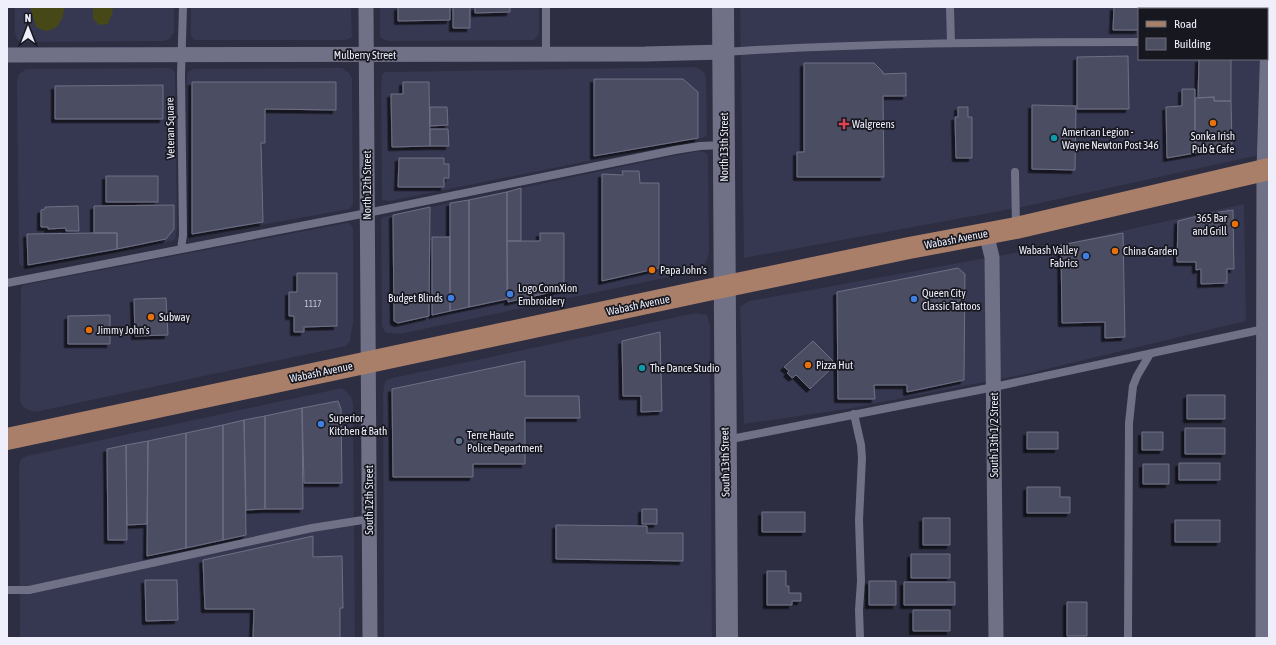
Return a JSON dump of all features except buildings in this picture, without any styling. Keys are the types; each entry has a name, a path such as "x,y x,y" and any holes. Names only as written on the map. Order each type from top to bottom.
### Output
{"main road":[{"name":"North 13th Street","path":"723,7 724,286"},
{"name":"Wabash Avenue","path":"7,439 724,286 1016,228 1267,169"},
{"name":"South 13th Street","path":"724,286 727,638"}],"street":[{"name":"North 12th Street","path":"366,7 368,362"},
{"path":"1268,43 1269,7"},
{"name":"Mulberry Street","path":"7,55 546,55 724,52"},
{"path":"1263,638 1266,420 1264,329 1268,60"},
{"name":"South 13th 1/2 Street","path":"986,233 992,257 996,638"},
{"name":"South 12th Street","path":"368,362 370,638"}],"lane":[{"name":"Veteran Square","path":"181,249 183,235 181,55 183,7"},
{"path":"546,7 546,55"},
{"path":"950,7 951,44"},
{"path":"724,52 1006,42 1138,42"},
{"path":"7,283 367,213 668,151 700,146 724,145"},
{"path":"1015,172 1016,228"},
{"path":"725,440 994,387 1264,329"},
{"path":"1128,638 1128,422 1133,386 1136,376 1150,354"},
{"path":"854,414 861,445 862,458 859,520 861,581 859,610 860,638"},
{"path":"7,590 29,590 312,528 369,519"}],"shaded area":[{"path":"15,7 174,7 174,32 170,39 163,41 21,42 17,39 15,33"},
{"path":"30,7 65,7 62,19 56,28 46,31 36,27"},
{"path":"93,7 113,7 108,24 99,25 93,19"},
{"path":"191,7 351,7 352,36 351,38 345,40 194,40 191,36"},
{"path":"380,7 539,7 539,34 534,40 388,41 381,38 380,34"},
{"path":"740,7 1230,7 1138,8 1138,60 1267,60 1269,153 1022,207 744,258"},
{"path":"696,67 705,74 706,79 707,134 705,137 390,201 382,200 381,86 382,74 385,72"},
{"path":"342,68 348,72 352,78 353,204 350,209 195,237 190,236 188,233 188,72 193,69"},
{"path":"26,69 172,69 175,73 177,229 175,239 172,241 27,267 21,266 19,263 17,83 19,74"},
{"path":"699,151 708,154 709,253 706,262 697,271 400,334 387,333 384,331 382,325 381,220 383,217"},
{"path":"1244,204 1246,321 1026,374 847,409 744,424 740,307 749,301 1058,245"},
{"path":"349,223 353,229 353,323 350,341 346,346 35,412 23,407 20,401 21,289 23,285"},
{"path":"695,313 707,315 710,327 712,638 384,638 383,393 385,381 388,379"},
{"path":"342,388 351,397 353,403 355,638 20,638 19,468 22,458"}],"place":[{"name":"Sonka Irish Pub & Cafe","path":"1213,123"},
{"name":"Walgreens","path":"844,124"},
{"name":"American Legion - Wayne Newton Post 346","path":"1054,138"},
{"name":"365 Bar and Grill","path":"1235,224"},
{"name":"China Garden","path":"1115,251"},
{"name":"Wabash Valley Fabrics","path":"1086,256"},
{"name":"Papa John's","path":"652,270"},
{"name":"Logo ConnXion Embroidery","path":"510,294"},
{"name":"Budget Blinds","path":"451,298"},
{"name":"Queen City Classic Tattoos","path":"914,299"},
{"name":"Subway","path":"151,317"},
{"name":"Jimmy John's","path":"89,330"},
{"name":"Pizza Hut","path":"808,365"},
{"name":"The Dance Studio","path":"642,368"},
{"name":"Superior Kitchen & Bath","path":"321,424"},
{"name":"Terre Haute Police Department","path":"459,441"}]}
